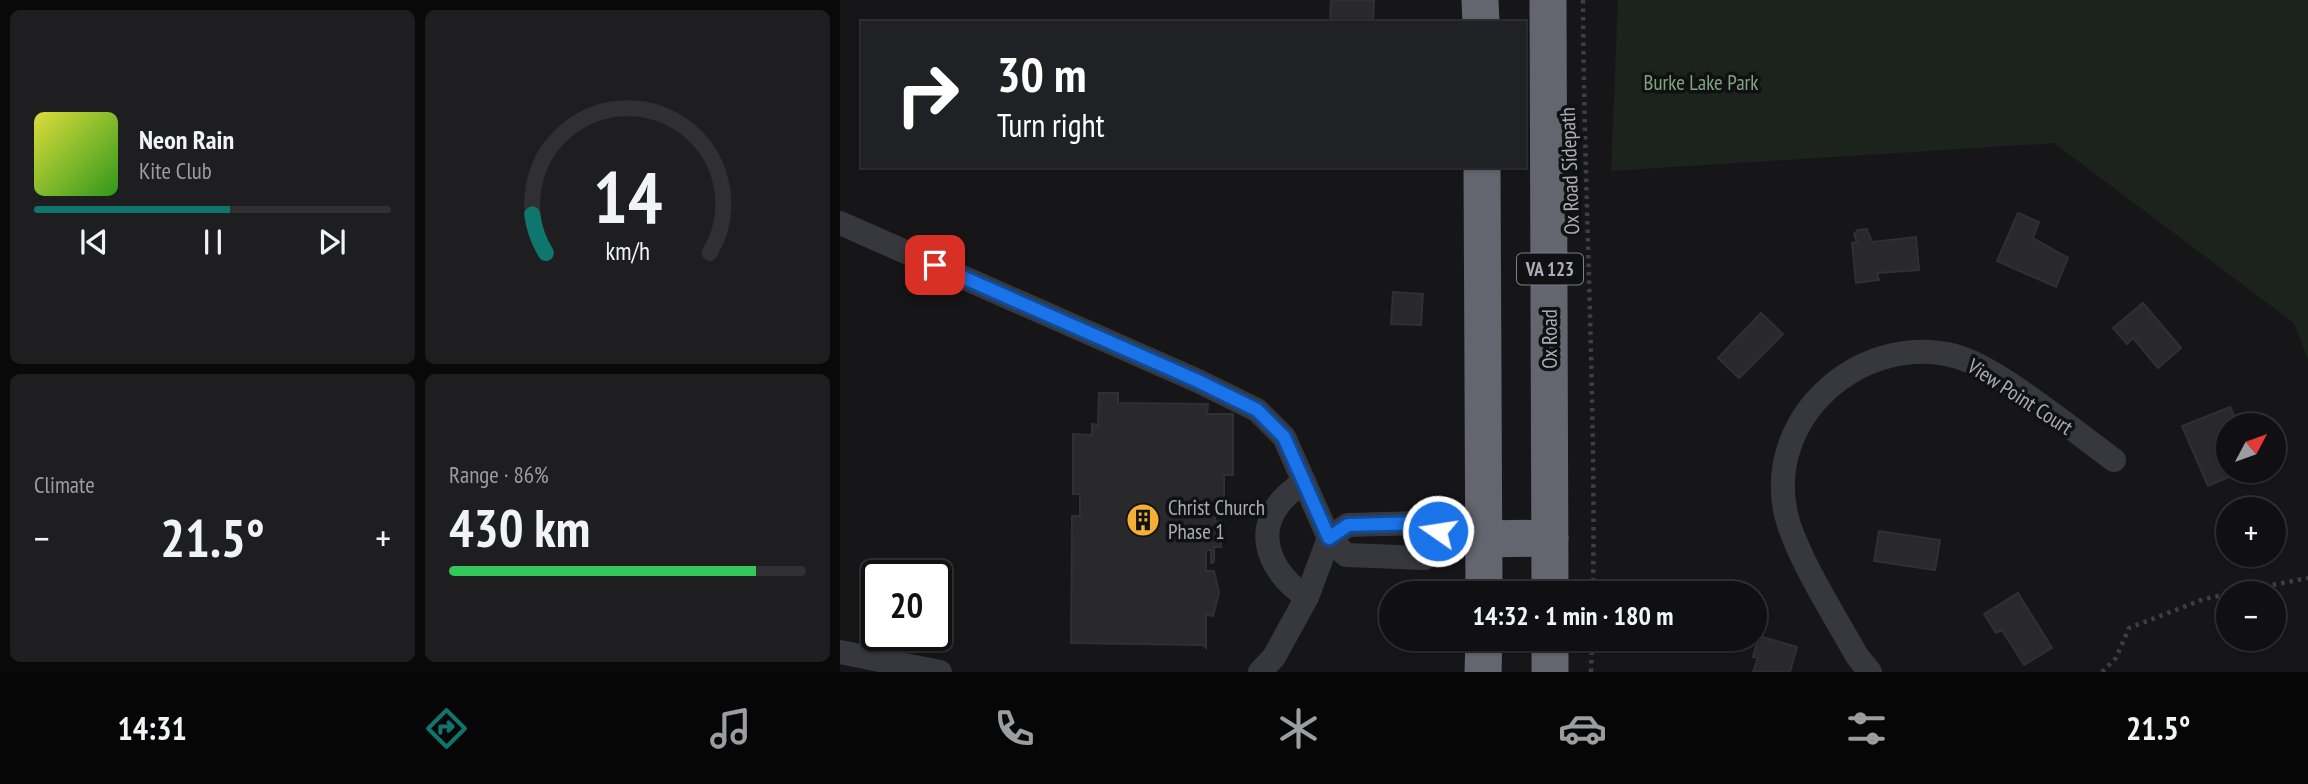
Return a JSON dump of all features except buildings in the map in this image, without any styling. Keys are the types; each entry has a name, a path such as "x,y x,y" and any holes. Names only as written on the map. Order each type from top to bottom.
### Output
{"highway":[{"path":"1480,0 1481,21"},
{"name":"Ox Road","path":"1548,0 1550,581"},
{"path":"1481,581 1469,539 1482,168"},
{"path":"1469,539 1550,538"},
{"path":"1483,672 1484,651"},
{"path":"1550,651 1550,672"}],"street":[{"path":"840,223 1198,381 1257,410 1284,437 1329,538 1346,555 1425,558 1469,539"},
{"name":"View Point Court","path":"1870,672 1857,656 1793,536 1784,501 1788,451 1806,413 1826,389 1841,377 1876,359 1914,352 1954,356 1987,371 2114,460"},
{"path":"1304,481 1279,504 1268,527 1269,556 1286,584 1307,597"},
{"path":"1260,672 1274,657 1307,597 1329,538 1348,525 1422,523 1469,539"},
{"path":"840,652 940,672"}],"path":[{"name":"Ox Road Sidepath","path":"1583,0 1584,146 1591,293 1593,581"},
{"path":"2286,582 2308,578"},
{"path":"2102,672 2116,658 2129,628 2204,598 2216,596"},
{"path":"1591,672 1592,651"}],"green space":[{"name":"Burke Lake Park","path":"1618,0 2308,0 2308,360 2294,323 2054,143 1611,171"}],"place":[{"name":"Christ Church Phase 1","path":"1143,520"}],"route":[{"path":"935,265 1198,381 1257,410 1284,437 1329,538 1348,525 1422,523 1438,531"}]}
